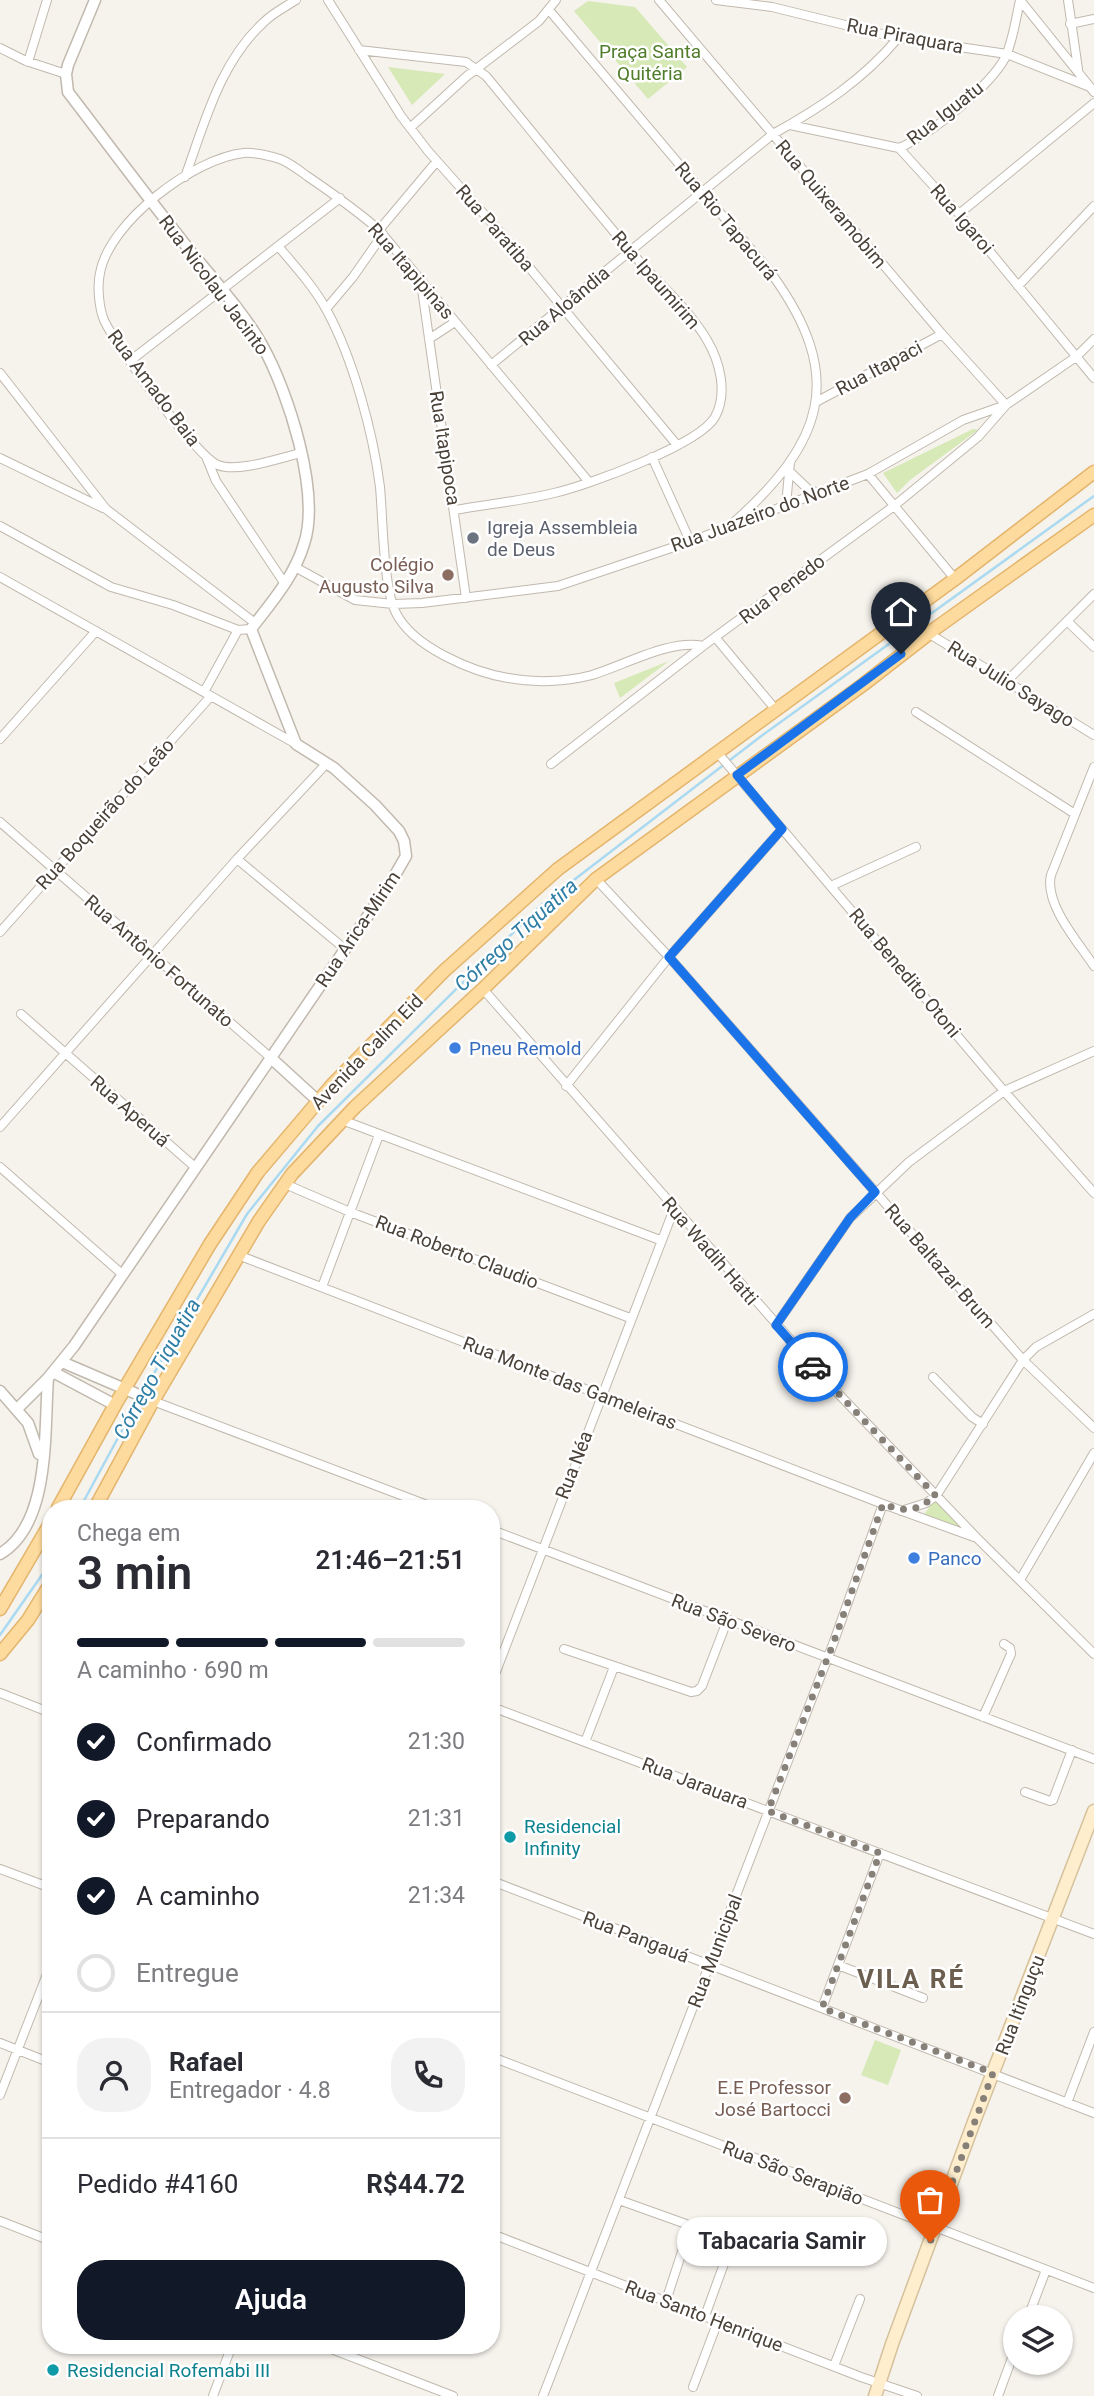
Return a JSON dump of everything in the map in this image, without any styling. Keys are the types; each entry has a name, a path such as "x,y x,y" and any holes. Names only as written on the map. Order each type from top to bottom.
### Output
{"main road":[{"name":"Avenida Calim Eid","path":"63,1500 116,1405 130,1391 229,1213 258,1172 318,1101 444,971 558,869 720,755 1094,472"},
{"name":"Avenida Calim Eid","path":"99,1500 150,1399 238,1255 285,1184 342,1120 596,879 734,771 864,684 928,633 1094,515"},
{"path":"0,1609 42,1540"},
{"path":"0,1654 28,1620 42,1597"},
{"name":"Rua Itinguçu","path":"875,2396 993,2073 1094,1811"}],"street":[{"path":"28,61 47,0"},
{"path":"0,48 66,74 95,0"},
{"path":"185,177 221,80 236,52 267,19 296,0"},
{"name":"Rua Paratiba","path":"328,0 410,128 677,445"},
{"path":"410,128 549,10 556,0"},
{"name":"Rua Quixeramobim","path":"659,0 942,334 1006,405"},
{"name":"Rua Piraquara","path":"716,0 772,4 898,38 1007,54 1092,90"},
{"path":"1020,0 1092,90"},
{"name":"Rua Iguatu","path":"899,148 922,135 983,86 999,68 1007,54 1020,0"},
{"path":"1068,0 1079,72"},
{"name":"Rua Rio Tapacurá","path":"549,10 771,273 796,309 812,346 816,367 816,402 810,421 790,462 771,487 728,527"},
{"path":"1070,24 1094,19"},
{"name":"Rua Aloândia","path":"491,365 773,134 821,107 852,85 880,60 898,38"},
{"path":"359,50 466,62 477,69"},
{"name":"Rua Ipaumirim","path":"455,510 555,493 652,457 703,431 715,417 722,392 721,377 707,341 486,76 477,69"},
{"name":"Rua Nicolau Jacinto","path":"66,74 68,92 261,342 281,383 301,453 309,516 305,542 295,567 253,626"},
{"path":"958,214 1094,103"},
{"path":"790,125 899,148"},
{"name":"Rua Igaroi","path":"899,148 958,214 1094,378"},
{"name":"Rua Itapipinas","path":"185,177 216,162 247,153 282,160 340,198 381,232 589,482"},
{"path":"326,309 353,277 381,232 437,160"},
{"name":"Rua Amado Baia","path":"185,177 149,200 116,236 105,254 99,274 103,317 130,361 207,459 220,466 237,467 301,453"},
{"path":"130,361 340,198"},
{"path":"1018,286 1094,206"},
{"path":"278,246 326,309 348,362 368,423 380,488 393,604 401,621 426,644 454,662 508,678 529,680 574,679 682,644 704,646"},
{"name":"Rua Itapipoca","path":"421,280 466,598"},
{"path":"429,339 455,322"},
{"name":"Rua Itapaci","path":"816,402 942,334"},
{"name":"Rua Juazeiro do Norte","path":"295,567 355,600 393,604 558,586 690,541 868,474 963,420 1006,405 1076,358 1094,339"},
{"path":"0,373 106,509"},
{"name":"Rua Penedo","path":"551,764 715,637 894,506 978,437 1006,405"},
{"path":"652,457 690,541"},
{"path":"0,458 106,509 253,626 296,744"},
{"path":"207,459 216,481 285,584"},
{"name":"Rua Rio Tapacurá","path":"786,505 790,462"},
{"path":"790,472 808,489 818,493"},
{"path":"868,474 955,579"},
{"path":"771,487 773,510"},
{"path":"0,526 99,582 173,605 238,630 253,626"},
{"name":"Rua Arica-Mirim","path":"0,577 327,763 399,831 406,848 402,864 62,1362 17,1409"},
{"path":"1008,680 1094,594"},
{"path":"1067,621 1094,647"},
{"name":"Rua Boqueirão do Leão","path":"0,932 208,694 238,630"},
{"path":"0,739 96,631"},
{"name":"Rua Julio Sayago","path":"928,633 1094,735"},
{"path":"715,637 776,710"},
{"path":"916,712 1075,814"},
{"name":"Rua Benedito Otoni","path":"720,755 1004,1091 1094,1193"},
{"path":"0,1127 237,859 327,763"},
{"path":"1094,767 1051,875 1049,888 1053,903 1094,966"},
{"name":"Rua Antônio Fortunato","path":"0,822 318,1101"},
{"path":"566,1086 669,957 782,829"},
{"path":"831,886 916,848"},
{"path":"237,859 345,949"},
{"name":"Rua Baltazar Brum","path":"596,879 669,957 1023,1360 1094,1428"},
{"name":"Rua Wadih Hatti","path":"483,989 830,1385 1094,1654"},
{"name":"Rua Aperuá","path":"21,1014 196,1168"},
{"path":"776,1325 843,1228 875,1192 909,1161 1004,1091 1094,1051"},
{"path":"342,1120 660,1240"},
{"path":"322,1287 379,1135"},
{"path":"0,1167 122,1274"},
{"name":"Rua Roberto Claudio","path":"285,1184 350,1212 630,1318"},
{"name":"Rua Néa","path":"500,1661 600,1395 674,1209"},
{"name":"Rua Monte das Gameleiras","path":"238,1255 901,1511 978,1538"},
{"path":"901,1511 926,1503 936,1496 1023,1360 1036,1347 1094,1314"},
{"path":"62,1362 150,1399 414,1500"},
{"path":"0,1554 17,1541 34,1512 39,1493 51,1375 116,1405"},
{"path":"933,1377 972,1417 984,1424"},
{"path":"2,1395 17,1409 33,1434 41,1471"},
{"path":"1020,1580 1094,1453"},
{"name":"Rua Municipal","path":"543,2396 828,1658 883,1504"},
{"name":"Rua São Severo","path":"500,1533 1094,1759"},
{"path":"564,1649 683,1690 697,1691 702,1686 727,1621"},
{"path":"983,1717 1011,1654 1010,1648 1004,1644"},
{"path":"585,1742 614,1667"},
{"path":"0,1693 42,1709"},
{"name":"Rua Jarauara","path":"500,1710 1094,1934"},
{"path":"1025,1792 1053,1800 1072,1751"},
{"path":"822,2008 880,1853"},
{"path":"0,1869 42,1885"},
{"name":"Rua Pangauá","path":"500,1884 1094,2113"},
{"path":"838,1965 923,1998"},
{"path":"0,2095 42,1987"},
{"path":"1067,2103 1094,2032"},
{"path":"0,2043 42,2059"},
{"name":"Rua São Serapião","path":"500,2060 1094,2288"},
{"path":"619,2200 690,2227 666,2301"},
{"path":"0,2221 42,2237"},
{"name":"Rua Santo Henrique","path":"500,2237 917,2396"},
{"path":"705,2316 729,2250"},
{"path":"1033,2305 1046,2270"},
{"path":"834,2366 860,2299"},
{"path":"693,2387 718,2321"},
{"path":"213,2396 229,2354"},
{"path":"344,2354 453,2396"},
{"path":"998,2396 1006,2375"}],"green space":[{"name":"Praça Santa Quitéria","path":"588,1 635,7 687,67 648,99 574,11"},
{"path":"388,67 445,74 412,105"},
{"path":"973,429 978,430 910,480 897,493 883,473"},
{"path":"669,661 620,698 614,683"},
{"path":"935,1499 961,1528 923,1516"},
{"path":"875,2040 901,2050 888,2085 861,2075"}],"waterway":[{"name":"Córrego Tiquatira","path":"142,1394 247,1214 318,1126 540,906 760,737 1094,496"},
{"name":"Córrego Tiquatira","path":"84,1500 139,1399"},
{"name":"Córrego Tiquatira","path":"0,1635 42,1575"}],"way so far":[{"path":"813,1367 936,1496 926,1503 901,1511 883,1504 833,1644 768,1811 880,1853 822,2008 993,2073 930,2242"}],"place":[{"name":"Igreja Assembleia de Deus","path":"473,538"},
{"name":"Colégio Augusto Silva","path":"448,575"},
{"name":"Pneu Remold","path":"455,1048"},
{"name":"Panco","path":"914,1558"},
{"name":"Residencial Infinity","path":"510,1837"},
{"name":"E.E Professor José Bartocci","path":"845,2098"},
{"name":"Tabacaria Samir","path":"930,2242"},
{"name":"Residencial Rofemabi III","path":"53,2370"}],"district":[{"name":"VILA RÉ","path":"911,1979"}],"route":[{"path":"813,1367 776,1325 850,1218 875,1192 669,957 782,829 737,775 864,684 901,654"}]}
